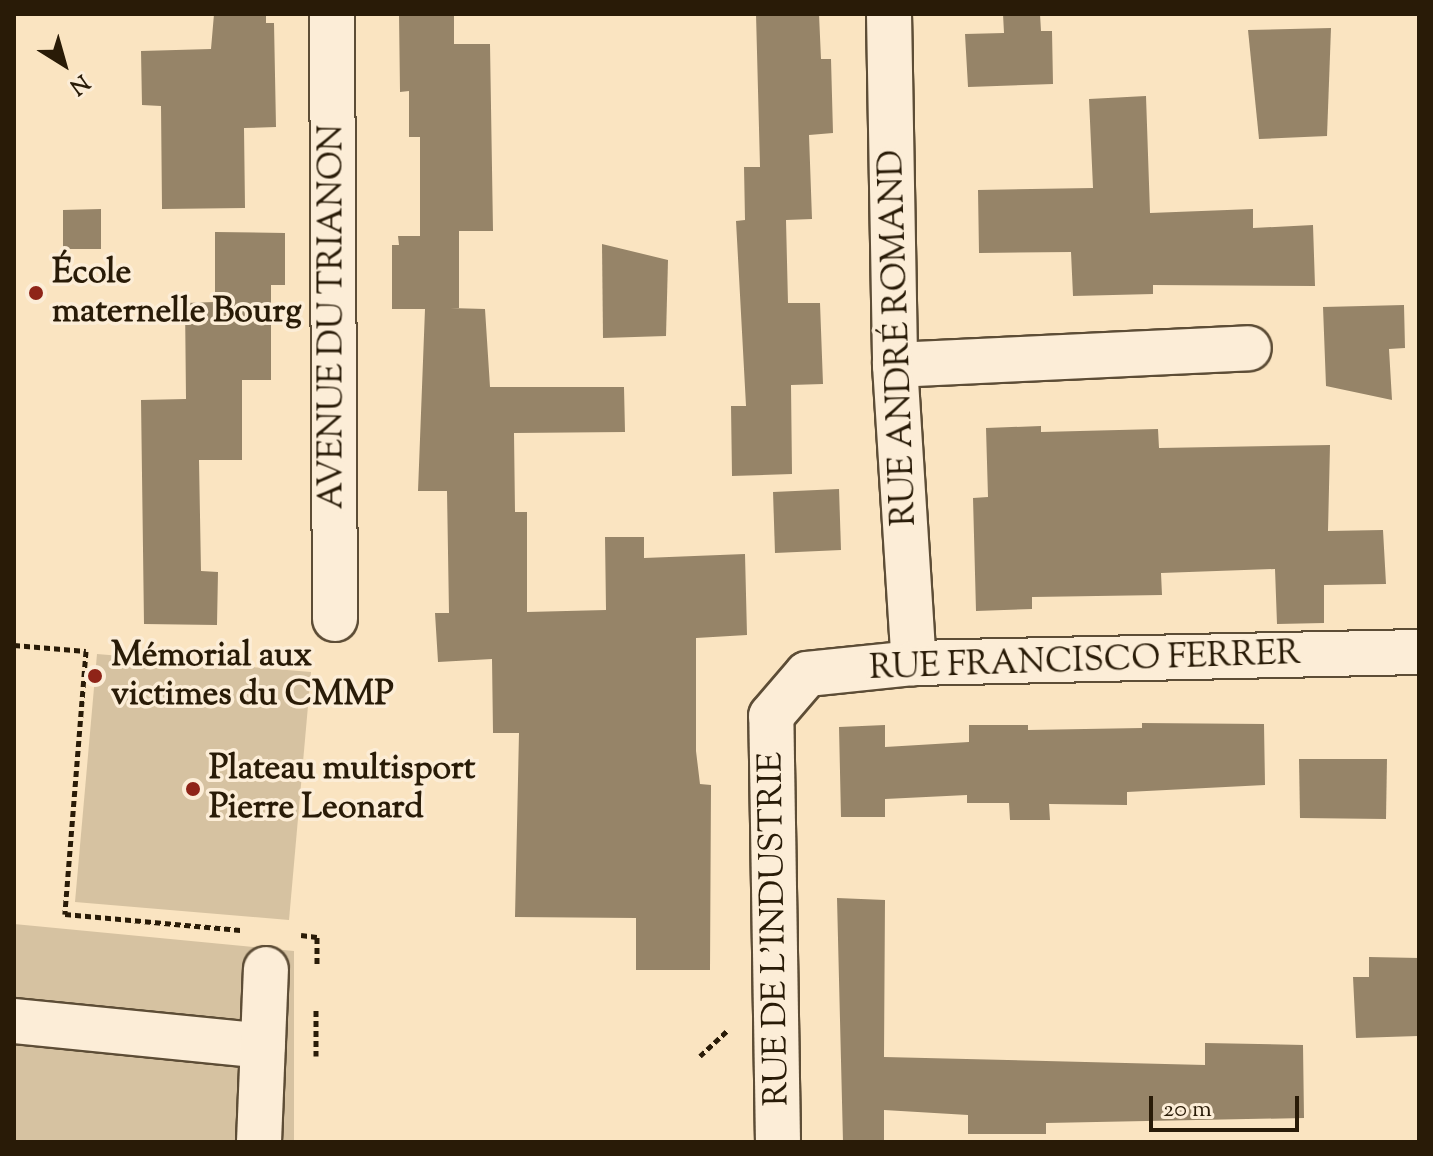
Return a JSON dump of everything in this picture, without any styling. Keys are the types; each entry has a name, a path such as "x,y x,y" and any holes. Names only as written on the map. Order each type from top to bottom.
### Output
{"street":[{"name":"AVENUE DU TRIANON","path":"332,14 335,619"},
{"name":"RUE ANDRÉ ROMAND","path":"889,14 895,365 914,663"},
{"path":"895,365 1249,348"},
{"name":"RUE FRANCISCO FERRER","path":"771,716 807,674 914,663 1419,652"},
{"name":"RUE DE L'INDUSTRIE","path":"771,716 778,1142"},
{"path":"259,1142 268,945"},
{"path":"14,1021 263,1046"}],"path":[{"path":"14,645 86,651 65,914 268,945 317,937 317,982"},
{"path":"316,996 316,1056"}],"shaded area":[{"name":"Plateau multisport Pierre Leonard","path":"97,654 311,672 289,920 75,902"},
{"path":"14,924 294,951 294,1142 14,1142"}],"building":[{"path":"214,14 266,14 266,23 274,23 276,127 244,128 245,208 162,209 161,106 142,105 141,51 211,49"},
{"path":"399,14 454,14 454,44 490,44 493,231 459,231 459,308 450,308 485,309 490,387 624,387 625,432 514,433 515,512 527,512 527,612 606,610 605,537 644,537 644,558 745,554 747,635 696,638 696,751 700,784 711,785 710,970 636,970 636,918 515,917 519,733 493,733 492,659 438,662 435,613 449,613 447,491 418,491 425,309 392,309 392,245 399,245 398,236 420,236 420,137 409,137 409,91 400,92"},
{"path":"756,14 819,14 821,59 831,59 833,133 809,135 812,219 786,220 788,303 820,303 823,384 791,385 792,474 732,476 731,406 746,406 736,221 745,220 744,167 760,167"},
{"path":"1003,14 1040,14 1041,31 1052,31 1053,84 968,87 965,34 1004,33"},
{"path":"1331,28 1327,136 1259,139 1248,30"},
{"path":"1146,96 1150,213 1253,209 1253,228 1313,225 1315,286 1153,285 1153,294 1073,296 1071,252 979,253 978,190 1093,188 1089,99"},
{"path":"101,209 101,249 63,249 63,210"},
{"path":"215,232 285,233 285,285 271,285 271,380 242,380 242,460 199,460 201,571 218,572 217,625 144,624 141,400 186,399 185,303 215,302"},
{"path":"602,244 668,260 666,336 603,338"},
{"path":"1404,305 1405,348 1389,349 1392,400 1326,386 1323,307"},
{"path":"1041,426 1041,432 1158,429 1159,448 1330,445 1328,531 1383,530 1386,584 1324,585 1324,623 1277,624 1275,569 1161,573 1162,595 1032,597 1032,609 976,611 973,498 988,497 986,428"},
{"path":"839,489 841,550 775,553 773,492"},
{"path":"1142,723 1264,724 1265,785 1127,792 1127,805 1049,804 1050,820 1010,820 1009,803 967,803 967,795 885,799 885,817 841,817 839,727 885,725 885,747 969,742 969,725 1028,725 1028,730 1142,728"},
{"path":"1299,759 1387,759 1386,819 1300,818"},
{"path":"837,898 885,900 884,1057 1205,1065 1205,1043 1303,1045 1304,1118 1046,1123 1046,1134 968,1134 968,1115 884,1110 884,1142 843,1142"},
{"path":"1369,957 1419,958 1418,1036 1356,1038 1353,977 1369,977"}],"place":[{"name":"École maternelle Bourg","path":"36,293"},
{"name":"Mémorial aux victimes du CMMP","path":"95,676"},
{"name":"Plateau multisport Pierre Leonard","path":"193,789"}]}
